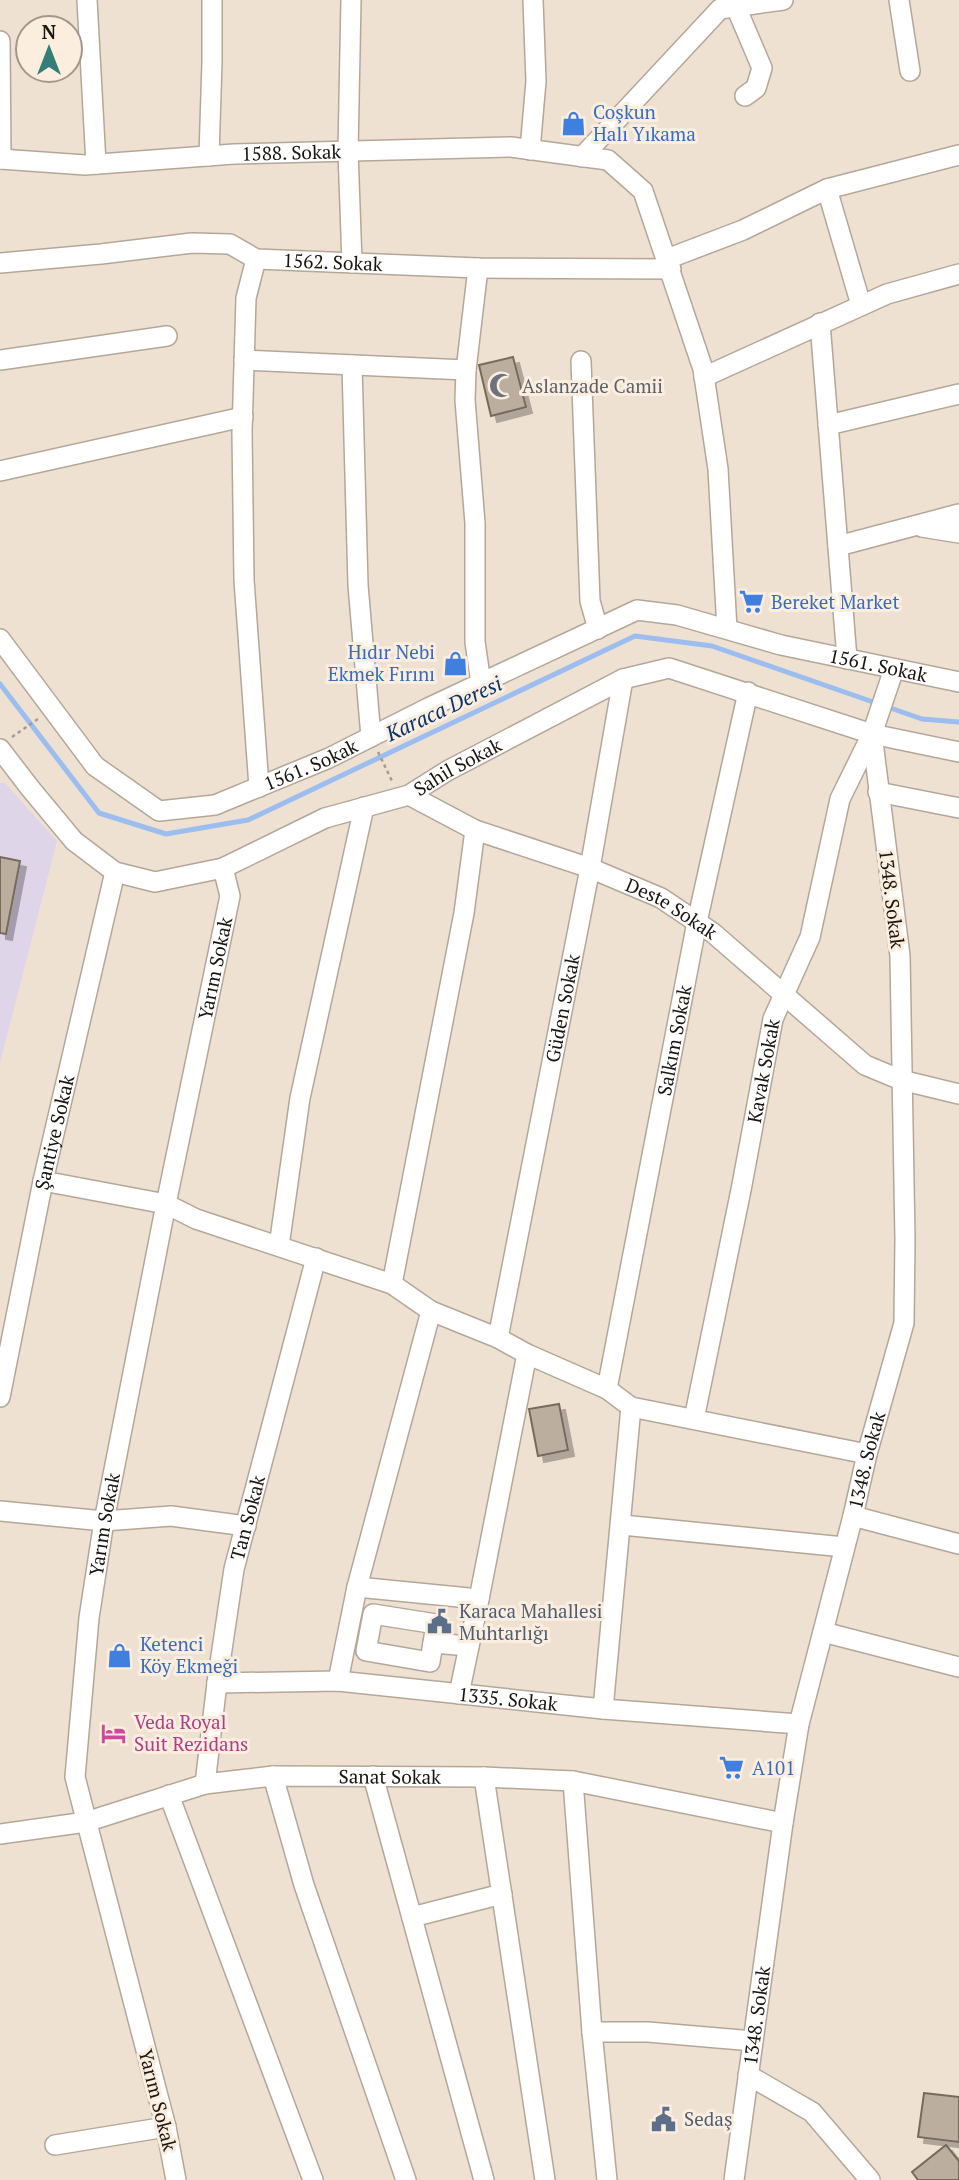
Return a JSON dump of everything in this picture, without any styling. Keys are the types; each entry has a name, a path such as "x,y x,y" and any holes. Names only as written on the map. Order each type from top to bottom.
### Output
{"street":[{"path":"87,0 96,164"},
{"path":"209,156 212,0"},
{"path":"351,0 348,151 352,263"},
{"path":"530,150 536,81 533,0"},
{"path":"582,157 720,9 783,0"},
{"path":"899,0 910,71"},
{"path":"736,7 762,68 756,88 745,96"},
{"path":"0,41 1,159"},
{"name":"1588. Sokak","path":"1,159 96,164 209,156 511,147 608,160 643,191 704,377 718,469 727,629"},
{"path":"669,264 827,189 959,155"},
{"path":"827,189 861,305"},
{"name":"1562. Sokak","path":"0,263 192,243 230,244 256,259 478,268 669,264"},
{"path":"256,259 246,298 243,580 259,787"},
{"path":"478,268 465,400 475,523 475,642 481,683"},
{"path":"704,377 887,293 959,274"},
{"path":"820,323 847,659"},
{"path":"0,360 167,336"},
{"path":"244,360 466,370"},
{"path":"581,361 590,601 598,629"},
{"path":"352,365 358,585 371,737"},
{"path":"828,425 959,394"},
{"path":"0,471 243,417"},
{"path":"838,546 959,514"},
{"path":"914,526 959,533"},
{"name":"1561. Sokak","path":"0,639 95,766 159,811 215,806 328,758 637,610 677,615 781,645 959,682"},
{"name":"Sahil Sokak","path":"5,743 19,774 74,841 115,872 155,882 223,868 325,818 404,797 447,771 623,679 669,668 872,734 959,752"},
{"name":"Kavak Sokak","path":"694,1419 773,1019 810,937 840,799 872,734 894,669"},
{"name":"Güden Sokak","path":"498,1338 590,868 623,679"},
{"name":"Salkım Sokak","path":"607,1389 697,922 748,692"},
{"name":"1348. Sokak","path":"734,2180 799,1724 867,1454 904,1323 900,956 872,734"},
{"path":"0,781 19,774"},
{"path":"878,792 959,808"},
{"name":"Deste Sokak","path":"404,797 475,830 590,868 661,898 713,933 866,1065 901,1080 959,1094"},
{"path":"279,1246 300,1098 364,807"},
{"path":"392,1284 464,914 475,830"},
{"name":"Yarım Sokak","path":"176,2180 166,2127 75,1777 89,1618 104,1521 230,896 223,868"},
{"name":"Şantiye Sokak","path":"0,1397 43,1181 115,872"},
{"path":"43,1181 166,1204 196,1219 392,1284 431,1311 498,1338 527,1354 607,1389 631,1407 867,1454"},
{"name":"Tan Sokak","path":"205,1783 234,1570 316,1258"},
{"path":"338,1681 357,1587 431,1311"},
{"path":"459,1694 527,1354"},
{"path":"603,1709 631,1407"},
{"path":"0,1511 104,1521 171,1516 246,1526"},
{"path":"853,1516 959,1544"},
{"path":"622,1525 844,1547"},
{"path":"357,1587 479,1600"},
{"path":"408,1619 414,1593"},
{"path":"373,1614 408,1619 436,1624 430,1661 366,1651 373,1614"},
{"path":"349,1627 370,1630"},
{"path":"823,1632 959,1667"},
{"path":"433,1643 469,1646"},
{"path":"394,1687 400,1657"},
{"name":"1335. Sokak","path":"217,1683 338,1681 603,1709 799,1724"},
{"path":"273,1776 304,1885 406,2180"},
{"name":"Sanat Sokak","path":"0,1834 86,1822 205,1783 273,1776 484,1777 573,1781 783,1823"},
{"path":"373,1776 484,2180"},
{"path":"484,1777 545,2180"},
{"path":"573,1781 592,2032 607,2180"},
{"path":"169,1795 313,2180"},
{"path":"412,1917 502,1894"},
{"path":"592,2032 648,2032 753,2041"},
{"path":"748,2075 812,2112 870,2180"},
{"path":"55,2145 166,2127"}],"path":[{"path":"5,743 52,709"},
{"path":"371,737 404,797"}],"shaded area":[{"path":"0,783 5,783 57,841 0,1063"}],"building":[{"name":"Aslanzade Camii","path":"513,357 526,407 491,416 479,365"},
{"path":"0,857 20,861 6,934 0,933"},
{"path":"559,1404 568,1450 538,1456 529,1409"},
{"path":"924,2093 959,2097 959,2142 918,2137"},
{"path":"946,2145 959,2161 959,2180 918,2180 912,2172"}],"waterway":[{"name":"Karaca Deresi","path":"0,684 99,813 166,834 248,820 635,636 712,646 922,719 959,722"}],"place":[{"name":"Coşkun Halı Yıkama","path":"573,123"},
{"name":"Aslanzade Camii","path":"502,386"},
{"name":"Bereket Market","path":"751,602"},
{"name":"Hıdır Nebi Ekmek Fırını","path":"455,663"},
{"name":"Karaca Mahallesi Muhtarlığı","path":"439,1622"},
{"name":"Ketenci Köy Ekmeği","path":"120,1655"},
{"name":"Veda Royal Suit Rezidans","path":"114,1733"},
{"name":"A101","path":"732,1768"},
{"name":"Sedaş","path":"664,2119"}]}
